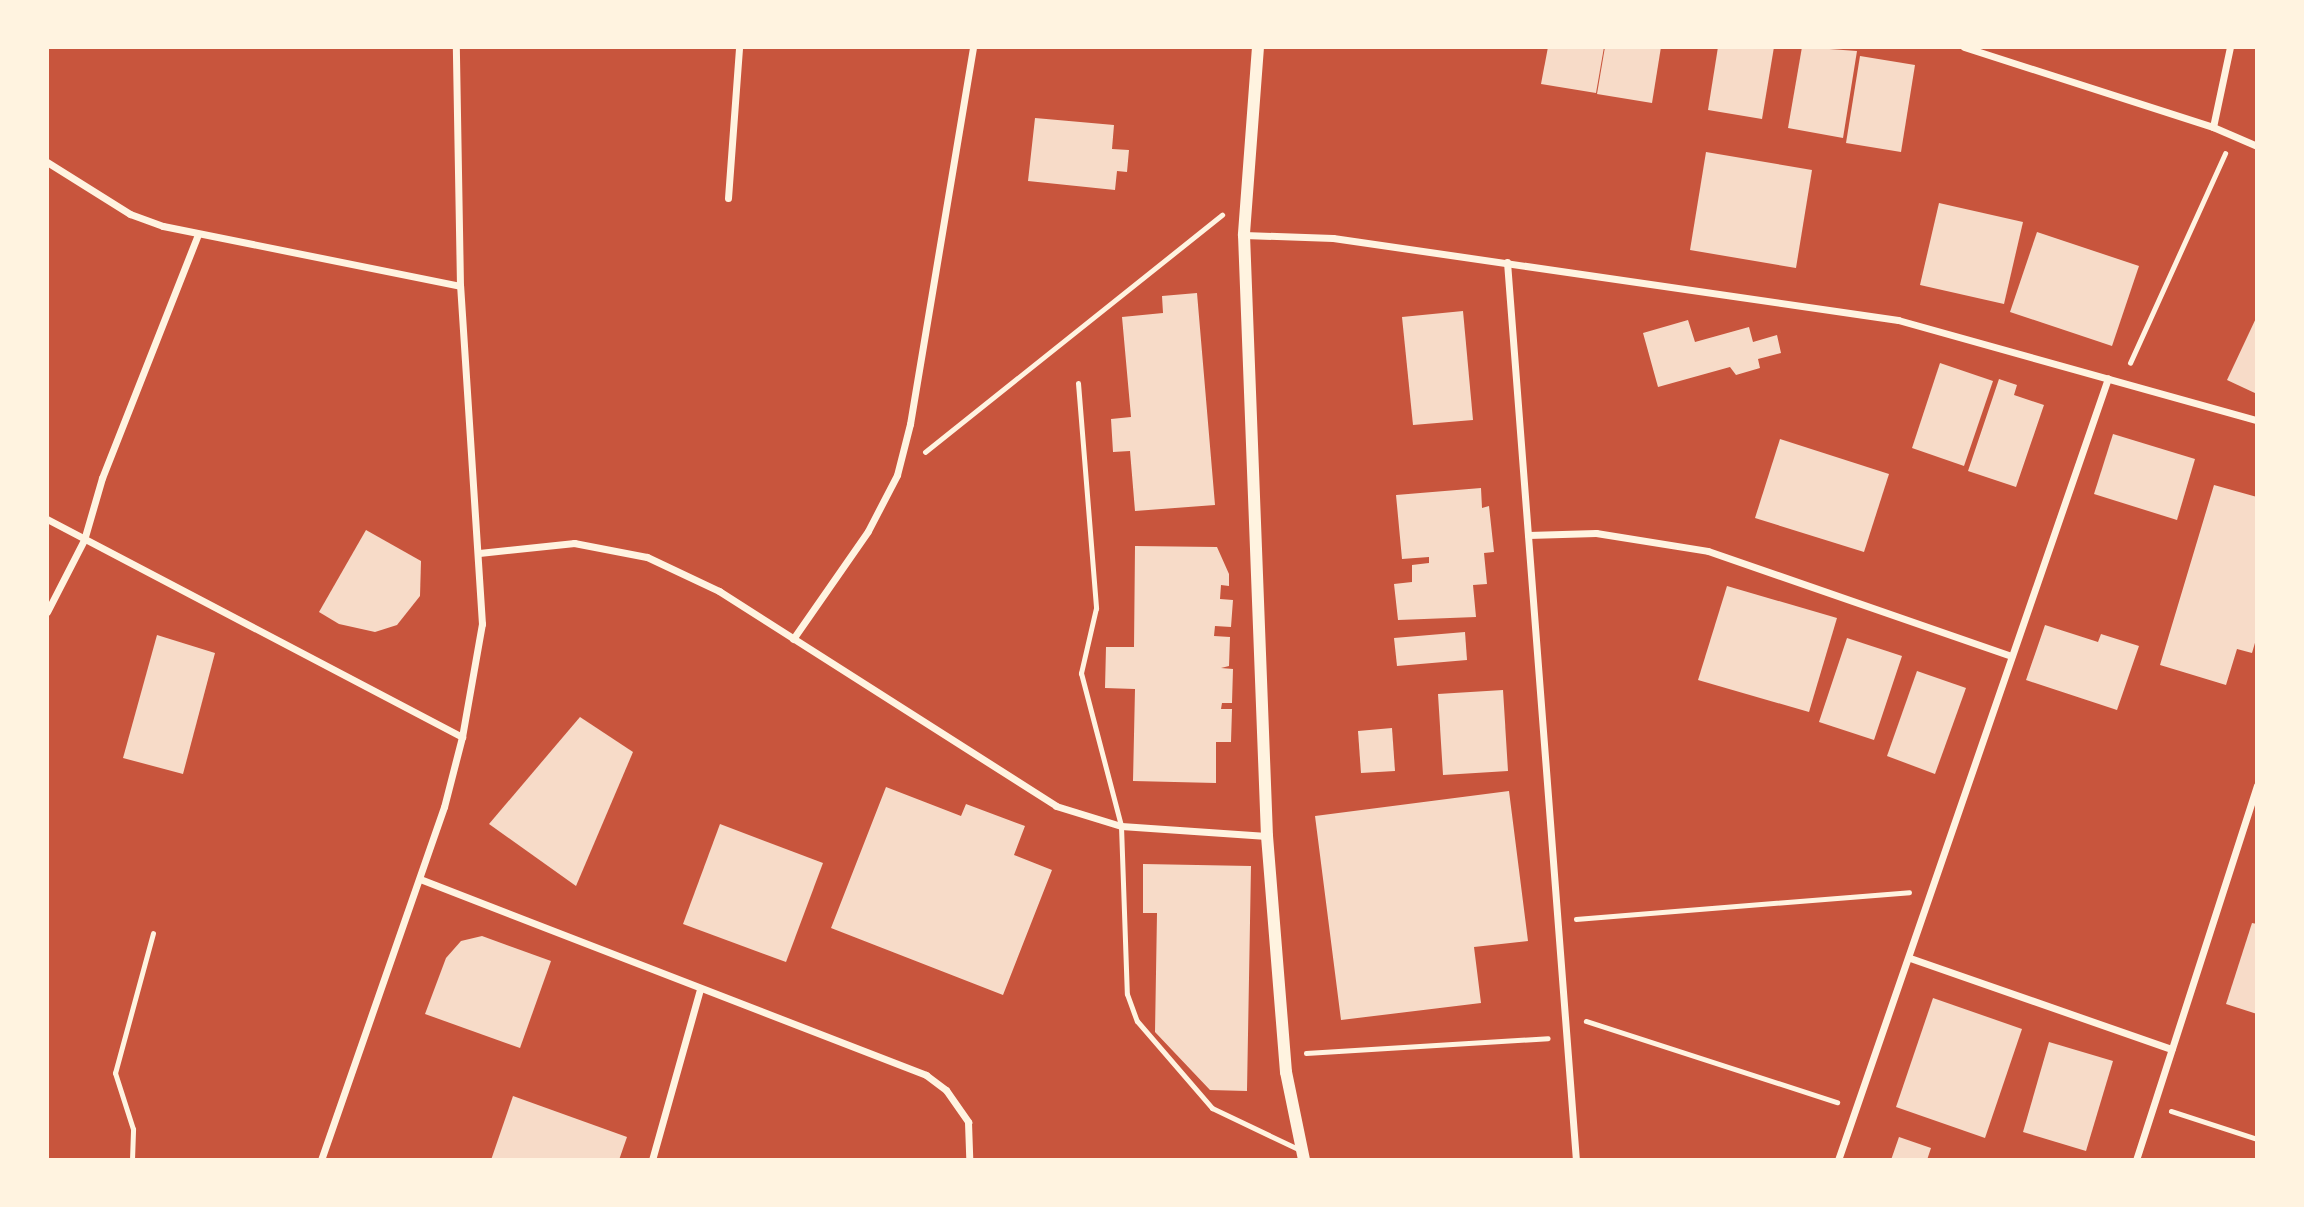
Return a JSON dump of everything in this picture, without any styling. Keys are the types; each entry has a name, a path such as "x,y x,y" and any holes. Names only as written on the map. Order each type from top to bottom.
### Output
{"street":[{"path":"321,1160 420,879 463,737 482,624 460,286 456,47"},
{"path":"728,198 739,47"},
{"path":"793,639 869,531 897,475 911,424 973,47"},
{"path":"1258,47 1244,236 1267,836 1285,1055 1303,1155"},
{"path":"1964,47 2213,127 2257,146"},
{"path":"2213,127 2230,47"},
{"path":"47,162 131,214 198,234 460,286"},
{"path":"47,612 84,540 102,478 198,234"},
{"path":"1244,236 1333,239 1898,320 2257,420"},
{"path":"1507,262 1576,1160"},
{"path":"1838,1160 1910,958 2108,378"},
{"path":"47,519 463,737"},
{"path":"1528,535 1596,533 1708,551 2011,656"},
{"path":"479,553 574,543 626,551 691,576 1038,797 1075,814 1121,826 1267,836"},
{"path":"2136,1160 2257,785"},
{"path":"420,879 700,989 901,1063 946,1090 968,1122 969,1160"},
{"path":"1910,958 2172,1049"},
{"path":"652,1160 700,989"}],"lane":[{"path":"1078,383 1096,608 1081,673 1121,826 1127,994 1138,1021 1212,1108 1303,1155"},
{"path":"132,1160 134,1129 115,1073 153,933"}],"path":[{"path":"2121,383 2233,136"},
{"path":"897,475 1247,195"},
{"path":"1558,920 1933,890"},
{"path":"1565,1014 1856,1109"},
{"path":"1285,1055 1567,1037"},
{"path":"2154,1105 2257,1139"}],"building":[{"path":"1548,47 1604,47 1596,93 1541,84"},
{"path":"1605,47 1661,47 1652,103 1597,94"},
{"path":"1718,47 1774,47 1762,119 1708,110"},
{"path":"1802,47 1857,51 1843,138 1788,128"},
{"path":"1860,56 1915,65 1901,152 1846,143"},
{"path":"1035,118 1114,125 1112,149 1129,150 1127,172 1117,171 1115,190 1028,181"},
{"path":"1706,152 1812,170 1796,268 1690,250"},
{"path":"1939,203 2023,222 2004,304 1920,285"},
{"path":"2037,232 2139,266 2112,346 2010,312"},
{"path":"1197,293 1215,505 1135,511 1130,451 1113,452 1111,419 1131,417 1122,317 1163,313 1162,296"},
{"path":"1463,311 1473,420 1413,425 1402,317"},
{"path":"2257,316 2257,394 2227,380"},
{"path":"1688,320 1695,342 1749,327 1753,342 1777,335 1781,353 1758,359 1760,368 1736,375 1730,367 1658,387 1643,333"},
{"path":"1940,363 1993,381 1964,466 1912,448"},
{"path":"1999,379 2017,385 2014,395 2044,405 2016,487 1968,471"},
{"path":"2113,434 2195,459 2177,520 2094,494"},
{"path":"1780,439 1889,474 1864,552 1755,518"},
{"path":"2214,485 2257,497 2257,636 2252,653 2237,649 2226,685 2160,665"},
{"path":"1481,488 1482,508 1489,506 1494,552 1484,553 1487,584 1473,585 1476,617 1398,620 1394,584 1412,582 1412,565 1429,563 1429,557 1402,559 1396,495"},
{"path":"366,530 421,561 420,596 397,625 375,632 339,624 319,612"},
{"path":"1135,546 1217,547 1229,574 1229,586 1221,585 1220,599 1233,600 1231,627 1215,626 1214,636 1230,637 1229,666 1221,668 1233,669 1232,703 1222,703 1221,709 1232,709 1231,742 1216,742 1216,783 1133,781 1135,689 1105,688 1106,647 1134,647"},
{"path":"1727,586 1837,618 1809,712 1698,680"},
{"path":"2045,625 2098,642 2101,634 2139,646 2117,710 2026,680"},
{"path":"1465,632 1467,660 1397,666 1394,638"},
{"path":"157,635 215,653 183,774 123,758"},
{"path":"1847,638 1902,656 1874,740 1819,722"},
{"path":"1917,671 1966,688 1935,774 1887,756"},
{"path":"1503,690 1508,771 1443,775 1438,694"},
{"path":"580,717 633,752 576,886 489,824"},
{"path":"1392,728 1395,771 1361,773 1358,731"},
{"path":"886,787 961,816 966,804 1025,826 1014,855 1052,870 1003,995 831,928"},
{"path":"1509,791 1528,941 1474,947 1481,1003 1341,1020 1315,816"},
{"path":"720,824 823,863 786,962 683,924"},
{"path":"1143,864 1251,866 1247,1091 1210,1090 1155,1032 1157,913 1143,913"},
{"path":"2252,923 2257,924 2257,1014 2226,1004"},
{"path":"482,936 551,961 520,1048 425,1014 446,958 461,941"},
{"path":"1933,998 2022,1029 1985,1138 1896,1107"},
{"path":"2049,1042 2113,1061 2086,1151 2023,1132"},
{"path":"513,1096 627,1137 619,1160 491,1160"},
{"path":"1899,1137 1931,1148 1927,1160 1891,1160"}]}
